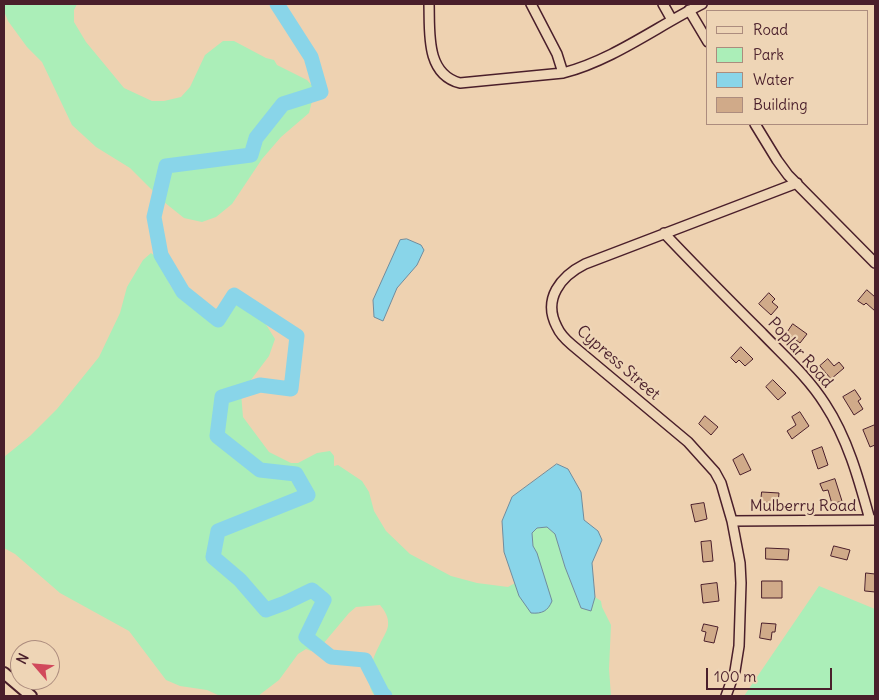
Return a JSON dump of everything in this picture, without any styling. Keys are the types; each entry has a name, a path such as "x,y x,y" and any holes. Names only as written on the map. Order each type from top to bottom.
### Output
{"street":[{"path":"429,4 432,58 445,74 453,81 460,83 563,73 577,69 607,56 702,4"},
{"path":"532,4 557,54 563,73"},
{"path":"663,4 672,20"},
{"path":"689,10 706,39"},
{"path":"755,125 777,160 796,184 875,263"},
{"name":"Cypress Street","path":"726,696 735,671 741,622 740,563 732,521 720,483 707,461 688,442 572,345 560,332 553,319 554,295 560,281 566,275 592,261 796,184"},
{"name":"Poplar Road","path":"664,233 790,360 816,389 827,406 844,441 873,520"},
{"name":"Mulberry Road","path":"732,521 873,520"},
{"path":"4,673 31,696"}],"green space":[{"path":"4,4 77,4 74,10 74,22 86,42 124,88 152,101 164,101 181,97 190,87 205,55 223,41 234,41 266,58 274,60 277,65 307,80 315,89 309,113 281,137 262,159 232,204 216,217 202,222 184,218 164,202 130,168 96,147 72,125 42,62 27,47 8,21 4,11"},
{"path":"151,253 159,259 170,285 178,296 203,310 213,310 241,297 252,302 275,339 269,356 241,393 243,417 269,452 291,463 298,463 317,453 330,451 334,456 334,466 338,465 362,481 369,492 374,511 386,531 410,554 451,576 477,583 508,587 515,583 519,596 537,553 533,546 532,533 537,528 547,527 555,534 565,567 581,608 591,611 595,597 601,601 611,625 609,669 611,696 375,696 371,690 370,670 374,656 388,626 386,614 380,605 356,607 323,644 311,651 306,649 298,654 279,680 258,696 220,696 207,690 180,686 166,680 129,631 60,593 15,554 4,548 4,457 30,436 57,409 99,357 120,313 127,287 143,260"},
{"path":"819,586 875,609 875,696 744,696"}],"water":[{"path":"407,239 421,245 424,250 417,265 397,288 383,321 374,317 373,300 400,240"},
{"path":"557,464 568,469 581,492 584,520 598,531 602,540 592,563 595,597 591,611 581,608 565,567 555,534 547,527 537,528 532,533 533,546 552,601 544,611 531,613 519,596 504,552 502,521 512,497"}],"building":[{"path":"867,290 875,297 875,311 866,303 864,305 858,301"},
{"path":"769,293 775,299 772,302 778,307 771,315 759,304"},
{"path":"793,324 807,334 800,343 787,333"},
{"path":"741,347 753,359 745,366 739,360 736,363 731,358"},
{"path":"828,359 834,366 839,362 844,368 831,379 820,366"},
{"path":"773,380 786,393 778,400 766,387"},
{"path":"855,390 861,399 858,401 863,409 854,415 843,397"},
{"path":"800,412 809,426 792,439 787,431 796,425 792,417"},
{"path":"705,416 718,427 711,435 699,424"},
{"path":"875,425 875,445 870,447 863,430"},
{"path":"822,447 828,465 818,469 812,451"},
{"path":"743,454 751,470 740,475 733,460"},
{"path":"835,479 842,501 832,504 828,490 823,491 820,484"},
{"path":"762,492 779,493 778,503 761,502"},
{"path":"704,503 707,519 695,522 691,505"},
{"path":"711,541 713,561 703,562 701,542"},
{"path":"834,546 850,550 847,560 831,556"},
{"path":"766,548 789,549 788,560 766,559"},
{"path":"866,573 875,574 875,592 865,591"},
{"path":"762,581 782,581 782,598 762,598"},
{"path":"717,583 719,601 703,603 701,585"},
{"path":"762,623 776,624 771,640 760,638"},
{"path":"704,624 718,627 714,643 704,641 706,632 702,631"}],"waterway":[{"path":"277,4 311,57 321,92 283,104 256,138 251,155 166,166 154,217 161,255 183,292 218,320 234,295 297,336 291,389 260,385 222,397 217,436 260,470 296,474 308,495 218,531 213,557 240,580 266,610 312,590 324,600 306,637 331,657 365,660 385,696"}]}
